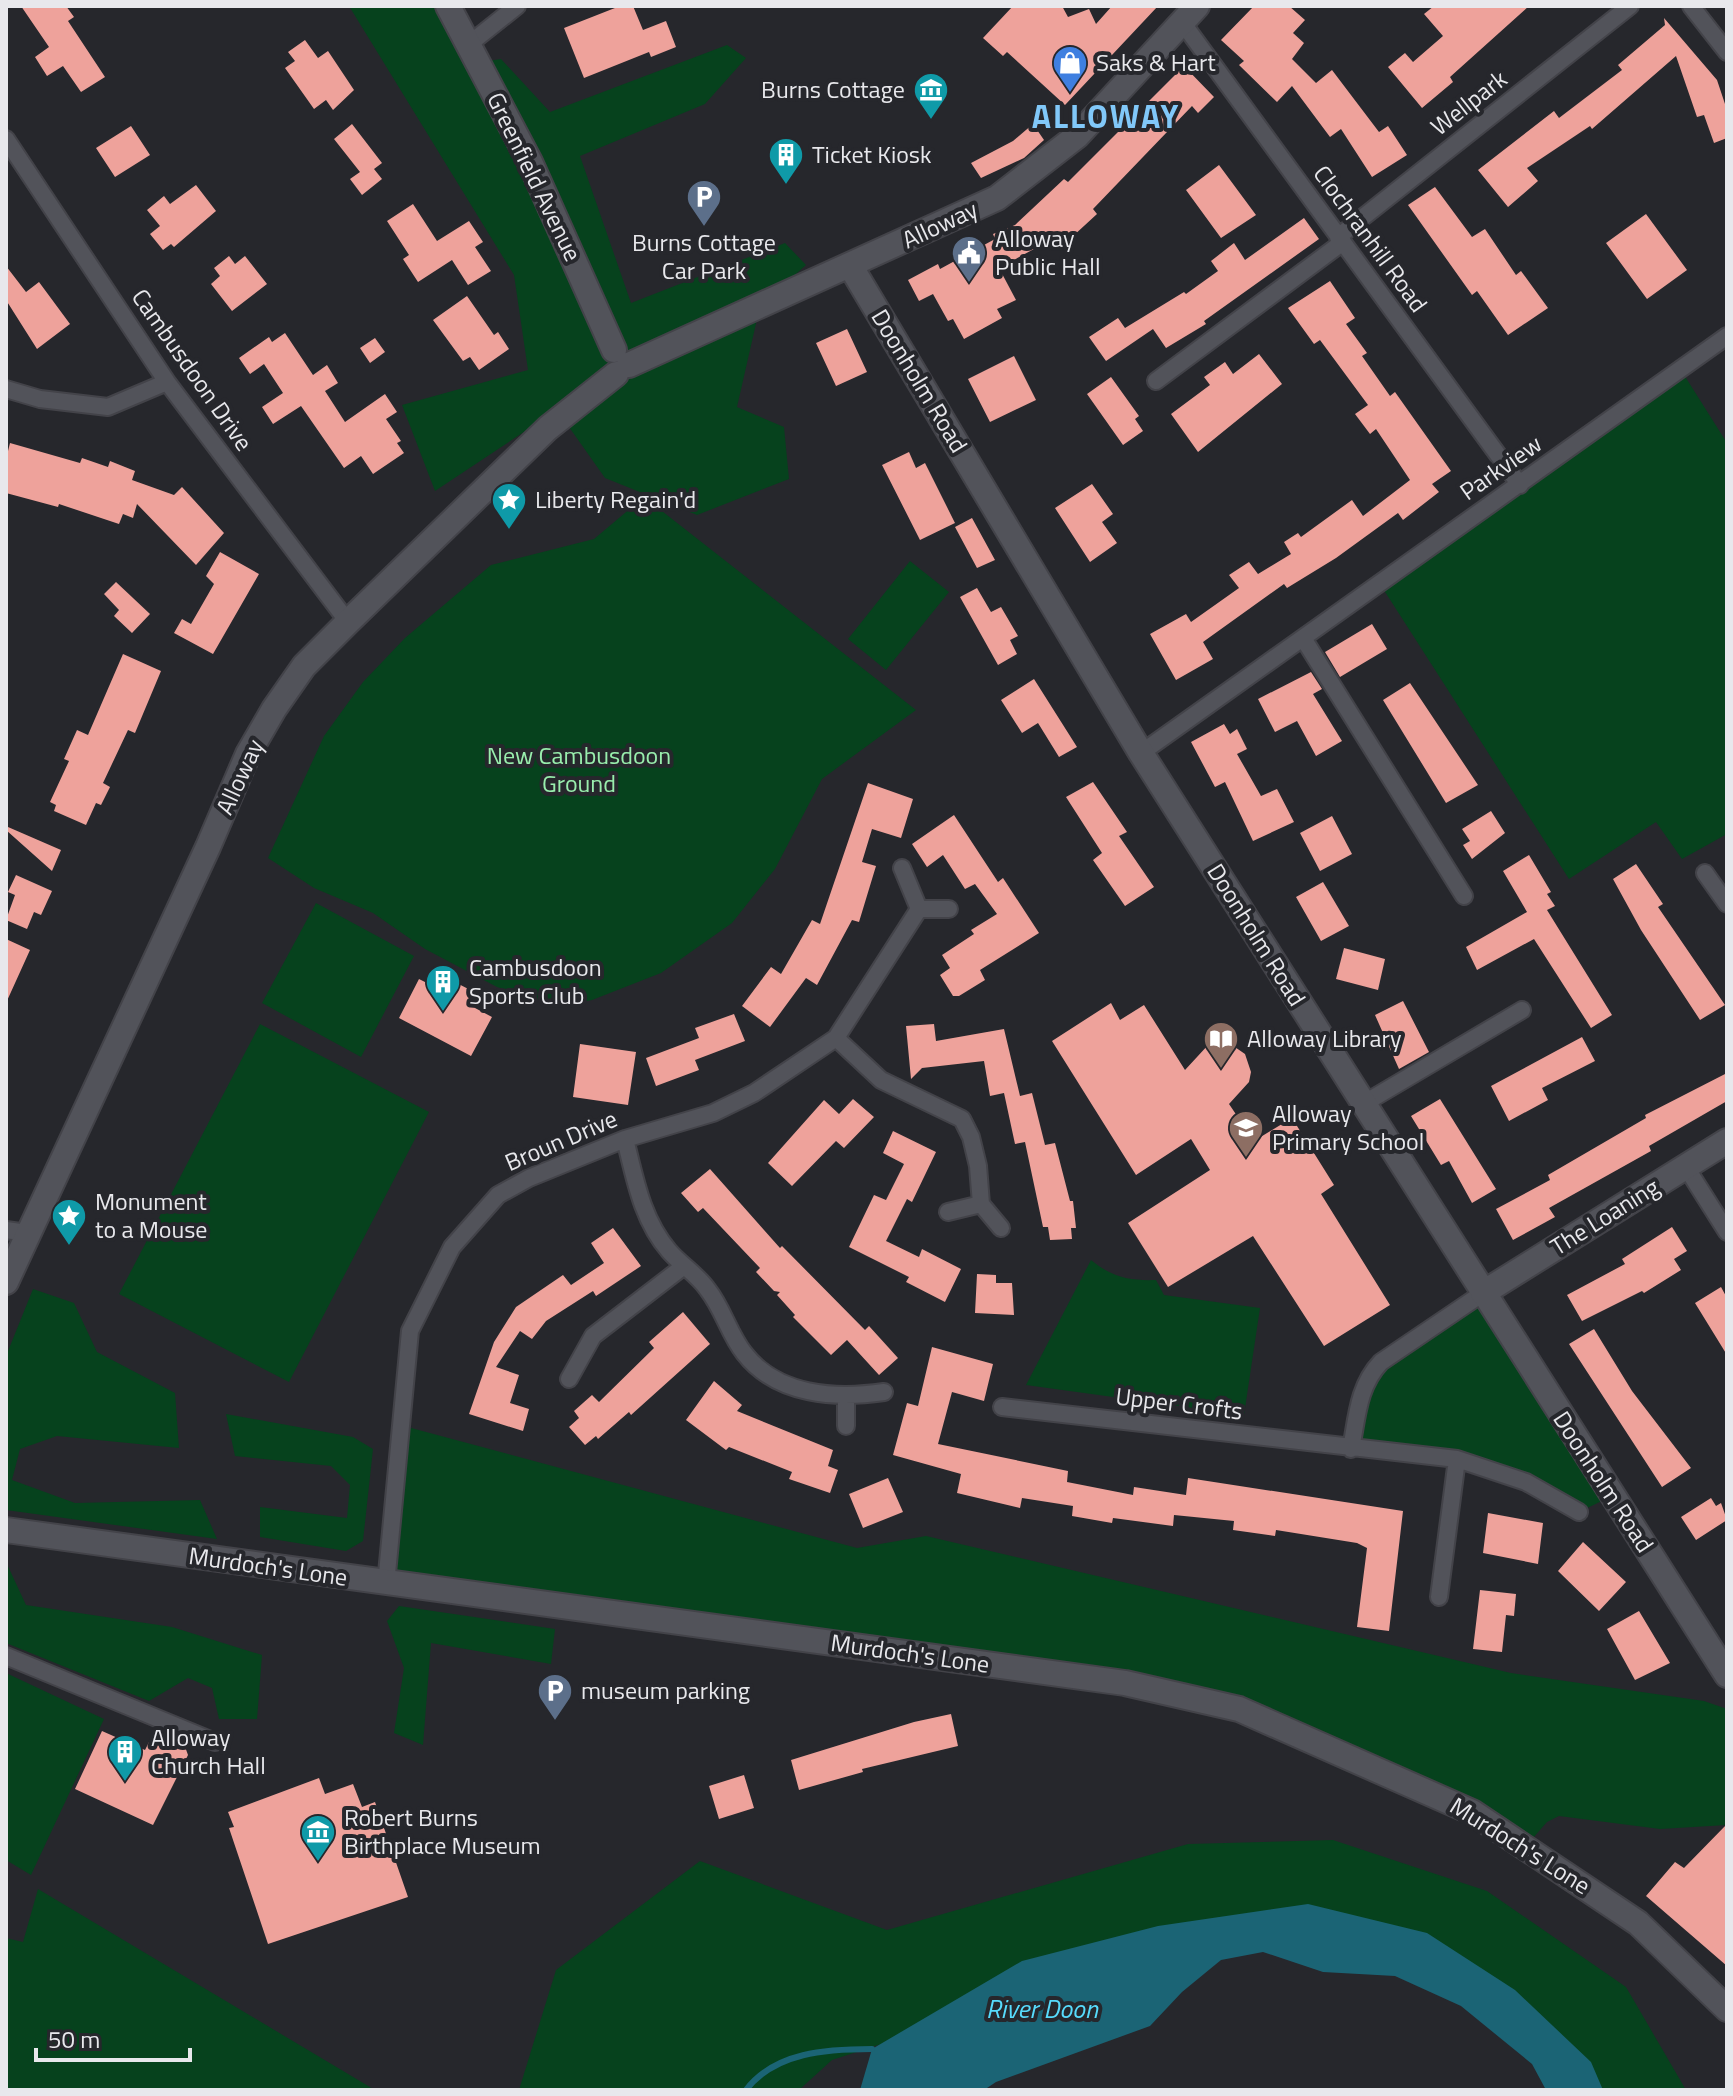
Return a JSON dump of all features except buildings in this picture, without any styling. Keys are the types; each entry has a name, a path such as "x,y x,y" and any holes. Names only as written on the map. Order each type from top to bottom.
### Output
{"street":[{"name":"Greenfield Avenue","path":"448,6 543,188 619,363"},
{"path":"468,45 517,6"},
{"name":"Wellpark","path":"1156,381 1340,240 1630,6"},
{"path":"1691,6 1727,52"},
{"name":"Clochranhill Road","path":"1190,14 1340,240 1520,485"},
{"name":"Alloway","path":"6,1282 17,1231 208,847 248,754 304,666 619,363 851,267 997,198 1077,136 1190,14"},
{"name":"Cambusdoon Drive","path":"6,139 167,382 348,622"},
{"name":"Doonholm Road","path":"851,267 1141,753 1727,1675"},
{"name":"Parkview","path":"1141,753 1727,336"},
{"path":"6,389 40,399 108,407 167,382"},
{"path":"1303,638 1464,896"},
{"path":"902,868 919,909 949,909"},
{"path":"1705,873 1727,904"},
{"name":"Broun Drive","path":"386,1584 408,1341 452,1247 498,1195 552,1166 625,1139 713,1113 754,1093 836,1038 919,909"},
{"path":"1363,1104 1522,1010"},
{"path":"836,1038 881,1080 962,1119 971,1137 978,1166 981,1204 1001,1228"},
{"path":"625,1139 648,1222 684,1266 708,1289 746,1356 782,1383 814,1394 846,1398 884,1392"},
{"name":"The Loaning","path":"1483,1293 1727,1141"},
{"path":"1686,1167 1727,1232"},
{"path":"948,1212 981,1204"},
{"path":"569,1379 593,1336 684,1266"},
{"path":"1351,1449 1360,1397 1370,1375 1381,1362 1483,1293"},
{"path":"846,1398 846,1426"},
{"name":"Upper Crofts","path":"1002,1407 1457,1459 1526,1482 1579,1512"},
{"path":"1439,1597 1457,1459"},
{"name":"Murdoch's Lone","path":"6,1530 1125,1683 1239,1709 1472,1812 1638,1923 1727,2009"},
{"path":"6,1656 215,1742"}],"green space":[{"path":"349,6 434,6 468,64 501,59 550,112 727,45 746,58 705,104 580,156 631,303 785,243 806,265 760,306 737,407 784,427 789,479 697,515 605,478 557,410 435,491 402,405 528,370 514,275"},
{"path":"1681,370 1727,443 1727,834 1682,859 1656,822 1569,879 1380,584"},
{"name":"New Cambusdoon Ground","path":"644,497 916,710 822,779 775,869 732,923 661,973 592,1000 560,1006 497,987 425,949 373,913 314,888 268,858 324,736 363,682 405,638 491,565 594,539"},
{"path":"910,561 949,592 886,670 848,639"},
{"path":"316,903 414,956 361,1057 262,1003"},
{"path":"260,1024 429,1112 289,1382 119,1294"},
{"path":"1091,1260 1121,1277 1156,1280 1164,1295 1260,1308 1244,1415 1026,1385"},
{"path":"33,1289 74,1303 97,1352 175,1393 179,1448 57,1436 20,1449 12,1480 75,1503 200,1500 217,1539 6,1510 6,1356"},
{"path":"1483,1293 1612,1496 1579,1512 1495,1470 1351,1449 1370,1375"},
{"path":"226,1414 353,1437 373,1449 363,1541 346,1551 260,1537 260,1507 347,1518 350,1485 331,1466 235,1456"},
{"path":"400,1425 857,1548 926,1536 1511,1673 1704,1701 1727,1709 1727,1825 1660,1829 1559,1816 1547,1822 1526,1846 1239,1709 386,1584"},
{"path":"6,1562 26,1605 172,1627 262,1655 257,1719 219,1719 212,1688 188,1678 149,1701 6,1643"},
{"path":"399,1606 555,1629 551,1664 431,1643 423,1745 394,1733 404,1668 387,1621"},
{"path":"6,1673 104,1719 31,1875 6,1860"},
{"path":"1333,1840 1487,1891 1626,1987 1686,2090 1590,2090 1443,1953 1295,1910 832,2060 799,2090 519,2090 556,1970 700,1861 887,1930 1188,1844"},
{"path":"38,1889 375,2090 6,2090 6,1938 23,1942"}],"water":[{"name":"River Doon","path":"1308,1904 1427,1933 1515,1990 1591,2062 1603,2090 1546,2090 1532,2064 1461,2006 1395,1976 1323,1972 1263,1952 1221,1960 1182,1992 1150,2026 996,2082 984,2090 860,2090 872,2049 1022,1961 1158,1926"}],"waterway":[{"path":"746,2090 758,2077 787,2060 820,2052 872,2049"}],"place":[{"name":"Saks & Hart","path":"1070,94"},
{"name":"Burns Cottage","path":"931,121"},
{"name":"Ticket Kiosk","path":"786,186"},
{"name":"Burns Cottage Car Park","path":"704,228"},
{"name":"Alloway Public Hall","path":"969,284"},
{"name":"Liberty Regain'd","path":"509,531"},
{"name":"Cambusdoon Sports Club","path":"443,1013"},
{"name":"Alloway Library","path":"1221,1070"},
{"name":"Alloway Primary School","path":"1246,1159"},
{"name":"Monument to a Mouse","path":"69,1247"},
{"name":"museum parking","path":"555,1722"},
{"name":"Alloway Church Hall","path":"125,1783"},
{"name":"Robert Burns Birthplace Museum","path":"318,1863"}],"district":[{"name":"ALLOWAY","path":"1106,117"}]}
